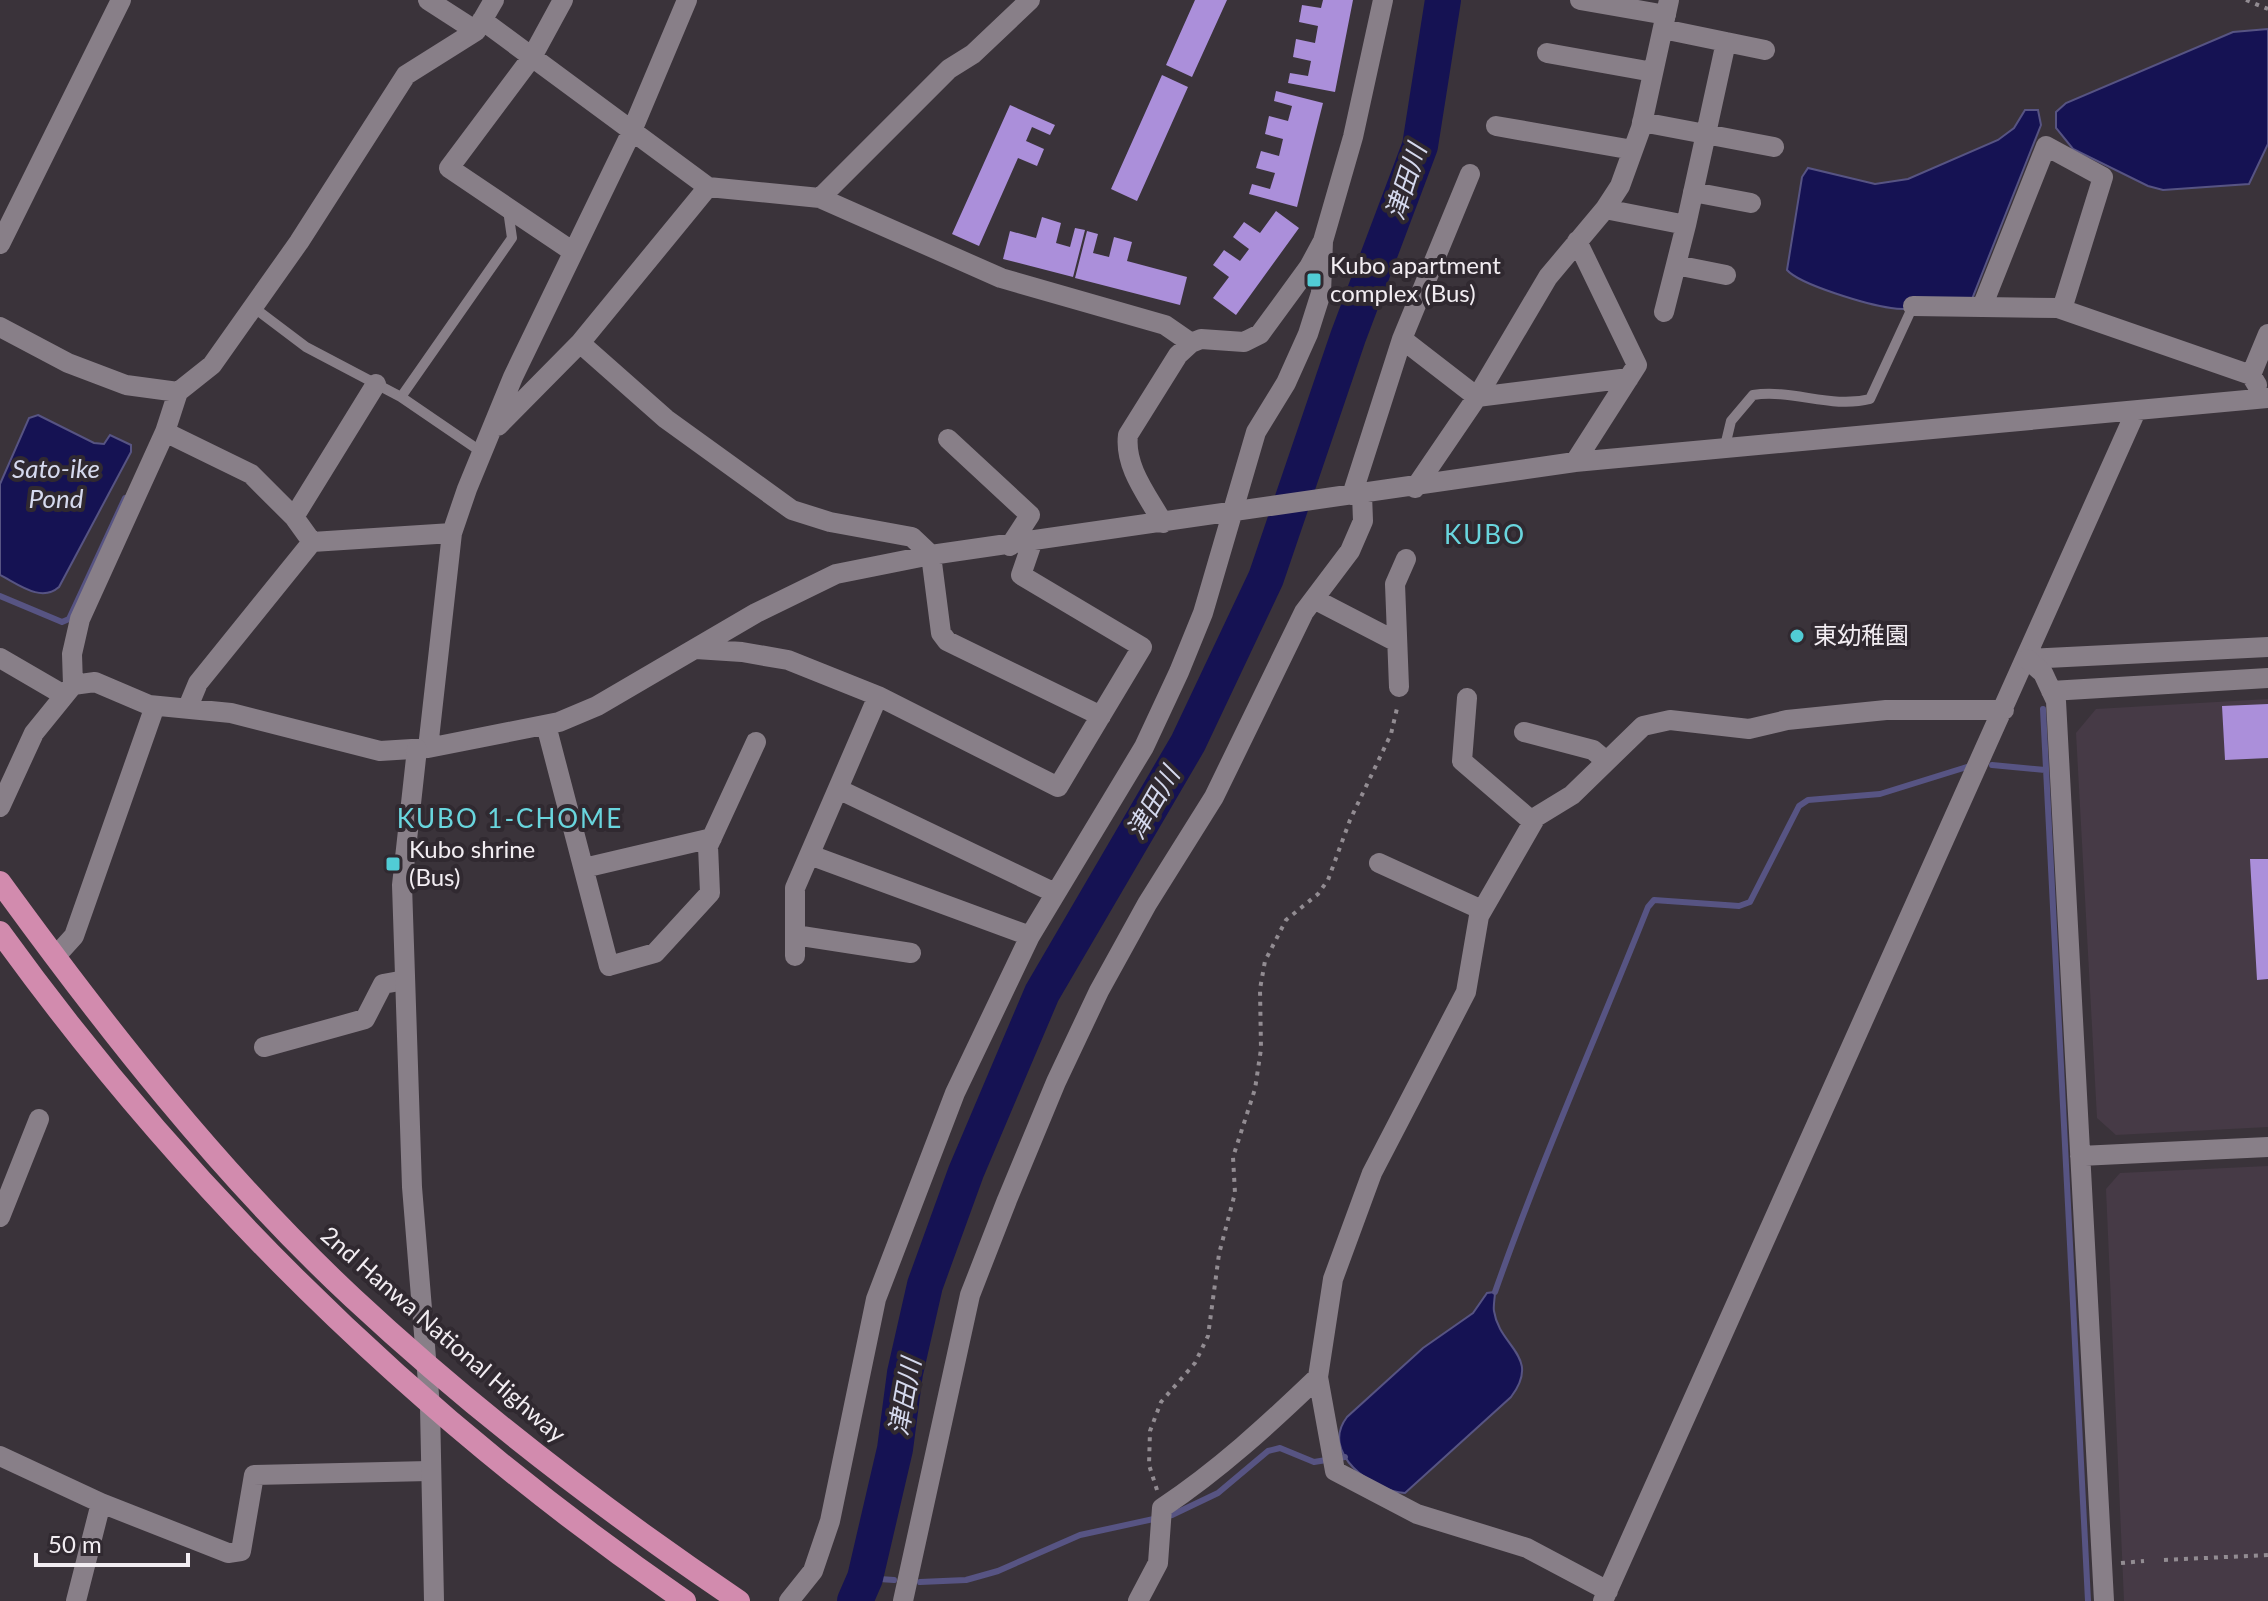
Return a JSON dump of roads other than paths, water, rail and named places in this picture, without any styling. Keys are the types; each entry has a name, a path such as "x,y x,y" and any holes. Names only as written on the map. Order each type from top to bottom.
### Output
{"highway":[{"name":"2nd Hanwa National Highway","path":"0,882 137,1063 242,1185 354,1300 582,1488 739,1601"},
{"path":"0,932 100,1065 182,1160 299,1285 430,1407 535,1491 685,1601"}],"street":[{"path":"0,244 121,0"},
{"path":"428,0 479,25 532,57 708,187 820,198 1001,278 1165,325 1191,343"},
{"path":"0,807 34,733 67,689 80,619 165,432 178,392 212,365 299,242 406,75 479,25 494,0"},
{"path":"563,0 532,57 449,168 572,251"},
{"path":"434,1601 430,1407 412,1187 402,885 452,533 513,377 631,133 687,0"},
{"path":"820,198 949,69 973,54 1030,0"},
{"path":"1163,523 1126,451 1128,435 1178,355 1191,343 1201,339 1244,342 1260,334 1309,267 1323,241 1353,137 1383,0"},
{"path":"1580,0 1666,15 1726,42 1765,50"},
{"path":"1415,488 1477,397 1548,277 1605,209 1620,186 1642,122 1666,15"},
{"path":"1664,312 1726,42"},
{"path":"1547,53 1653,72"},
{"path":"1642,122 1774,147"},
{"path":"1496,126 1633,150"},
{"path":"1982,307 2046,146 2103,177 2062,309"},
{"path":"903,1601 970,1295 1012,1187 1099,991 1147,904 1214,797 1285,647 1314,599 1350,551 1363,521 1357,494 1402,339 1470,174"},
{"path":"492,431 580,343 708,187"},
{"path":"1693,192 1751,203"},
{"path":"1605,209 1686,225"},
{"path":"789,1601 813,1571 830,1521 876,1299 955,1093 1030,936 1144,747 1179,672 1203,613 1256,432 1286,383 1321,293 1323,241"},
{"path":"1575,462 1637,365 1577,241"},
{"path":"1676,265 1726,275"},
{"path":"0,658 67,689 95,682 155,706 188,707 291,726 340,743 380,751 422,748 546,725 597,706 756,613 836,574 931,555 1415,488 1575,462 2266,398 2251,375 2062,309 1913,306"},
{"path":"0,327 68,363 126,385 178,392"},
{"path":"2251,375 2268,334"},
{"path":"1402,339 1477,397 1629,378"},
{"path":"580,343 666,419 792,510 830,522 912,537 931,555 941,633 947,641 1101,716"},
{"path":"294,517 376,384"},
{"path":"2004,710 1886,710 1787,720 1749,729 1670,720 1643,726 1572,795 1533,822 1482,910 1466,992 1372,1173 1333,1279 1318,1377 1332,1463 1417,1514 1527,1548 1606,1596 2027,659 2136,411"},
{"path":"165,432 251,474 294,517 312,542"},
{"path":"948,439 1030,515 1010,546"},
{"path":"188,707 198,683 312,542 452,533"},
{"path":"696,649 742,652 788,660 878,696 1058,787 1142,647 1021,575 1032,543"},
{"path":"1399,687 1395,584 1406,559"},
{"path":"1314,599 1397,642"},
{"path":"2027,659 2268,647"},
{"path":"2027,659 2043,673 2056,701 2104,1601"},
{"path":"2051,691 2268,678"},
{"path":"878,696 795,888 795,946 911,953"},
{"path":"1467,698 1462,761 1533,822"},
{"path":"55,957 74,936 155,706"},
{"path":"546,725 609,966 655,953 710,893 708,846 756,742"},
{"path":"1524,732 1593,750 1606,761"},
{"path":"838,789 1055,893"},
{"path":"584,868 712,838"},
{"path":"810,855 1030,936"},
{"path":"1379,863 1482,910"},
{"path":"264,1047 365,1019 383,984 405,980"},
{"path":"0,1217 39,1119"},
{"path":"2080,1156 2268,1147"},
{"path":"1138,1601 1158,1563 1162,1516 1257,1436 1318,1377"},
{"path":"0,1456 101,1503 228,1553 241,1551 254,1475 429,1471"},
{"path":"76,1601 101,1503"}],"lane":[{"path":"401,397 512,238 507,207"},
{"path":"1725,446 1731,421 1753,395 1777,391 1847,405 1870,399 1913,306"},
{"path":"253,307 306,347 401,397 483,453"}],"water":[{"path":"2268,29 2268,144 2249,184 2163,190 2148,186 2073,149 2056,128 2056,112 2066,103 2233,32"},
{"path":"2025,110 2038,110 2041,125 1972,299 1921,308 1891,308 1820,288 1787,270 1802,177 1808,168 1875,184 1908,179 1998,140 2014,128"},
{"name":"Sato-ike Pond","path":"38,415 94,443 104,444 110,435 131,445 131,452 59,587 45,593 37,593 0,575 0,484 29,418"},
{"path":"1495,1292 1497,1323 1521,1361 1519,1383 1511,1397 1405,1493 1392,1491 1365,1478 1345,1456 1340,1444 1340,1431 1347,1417 1423,1348 1473,1313 1487,1293"}],"waterway":[{"name":"津田川","path":"855,1601 865,1578 895,1449 905,1373 925,1285 966,1172 1042,993 1188,743 1266,578 1348,337 1420,146 1443,0"},
{"path":"0,596 62,622 69,619 125,498"},
{"path":"2043,709 2088,1601"},
{"path":"1992,765 2045,770"},
{"path":"1495,1292 1570,1098 1648,907 1654,900 1739,906 1750,902 1799,806 1808,800 1880,794 1970,766"},
{"path":"920,1582 966,1580 998,1571 1080,1535 1172,1515 1218,1493 1268,1451 1280,1448 1314,1462 1345,1457"},
{"path":"865,1578 894,1580"}],"place":[{"name":"Kubo apartment complex (Bus)","path":"1314,280"},
{"name":"東幼稚園","path":"1797,636"},
{"name":"Kubo shrine (Bus)","path":"393,864"}],"district":[{"name":"KUBO","path":"1485,535"},
{"name":"KUBO 1-CHOME","path":"510,819"}]}
